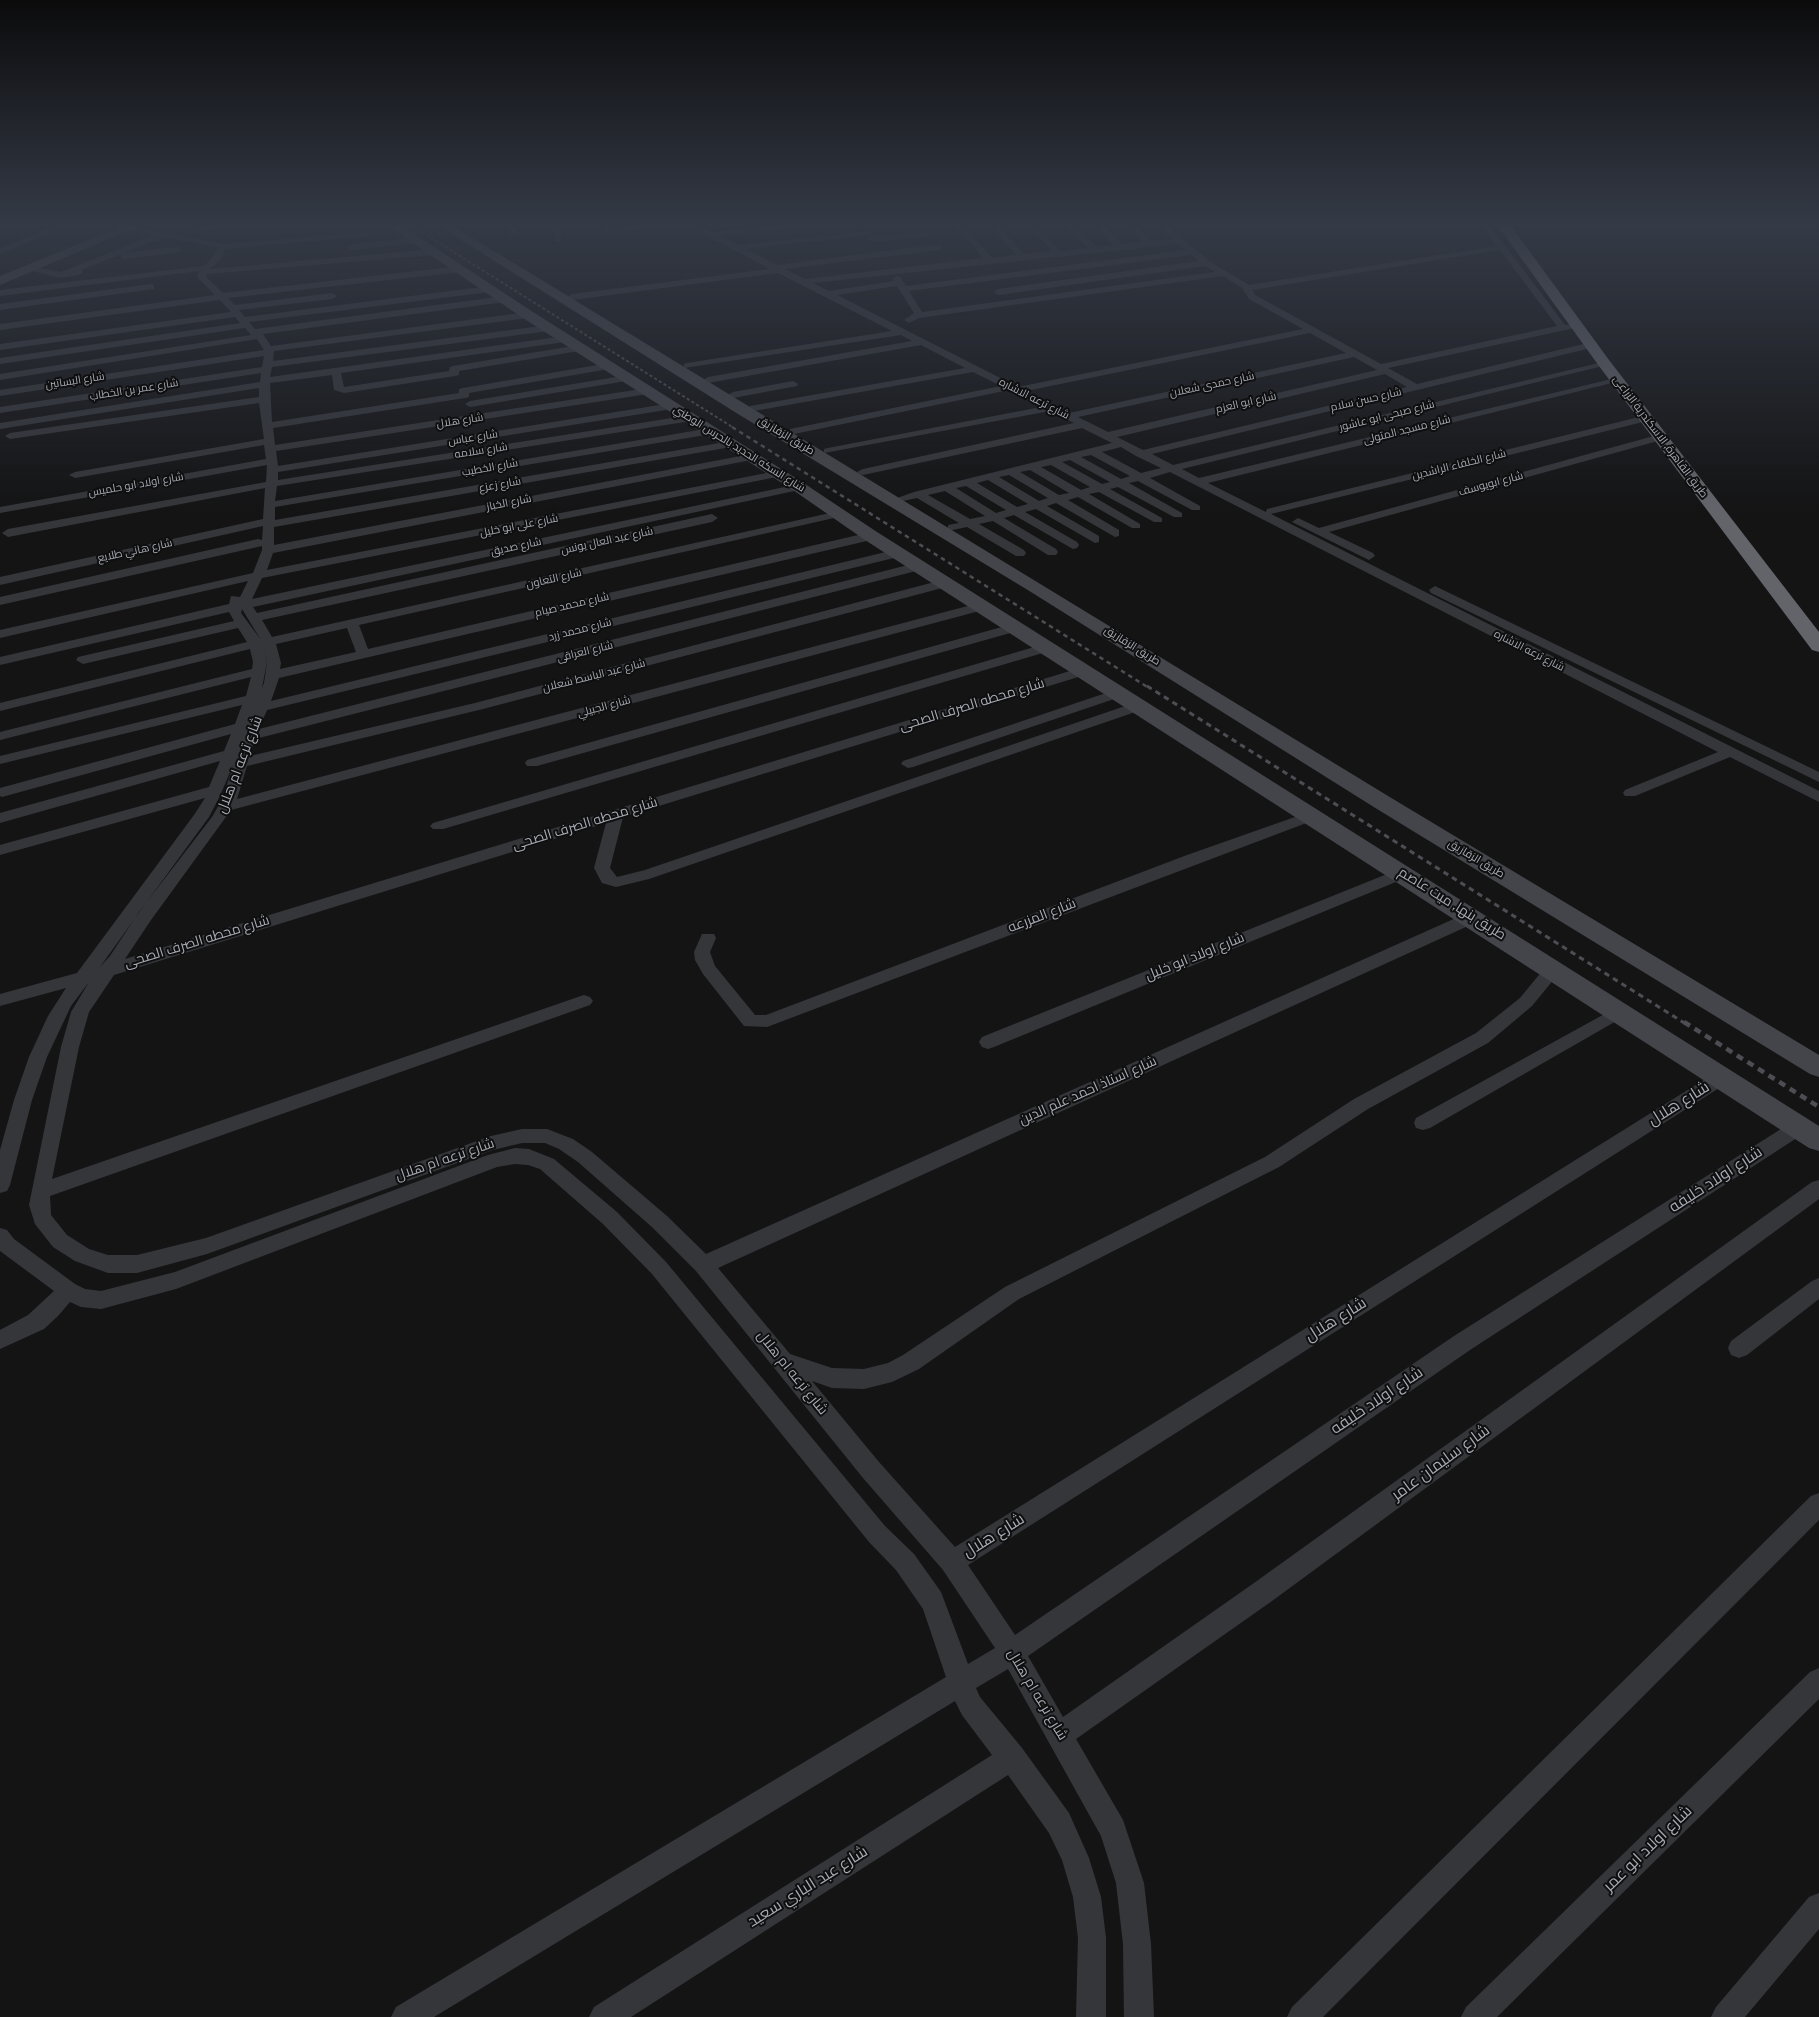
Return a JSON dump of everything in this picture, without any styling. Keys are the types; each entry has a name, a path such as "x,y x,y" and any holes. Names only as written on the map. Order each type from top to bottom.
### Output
{"highway":[{"name":"طريق القاهرة, الاسكندرية الزراعى","path":"1566,320 1570,327 1592,345 1616,379 1663,424"},
{"name":"طريق القاهرة, الاسكندرية الزراعى","path":"1586,320 1663,424 1819,646"}],"main road":[{"name":"شارع السكه الحديد بالحرس الوطني","path":"536,320 1083,671"},
{"name":"طريق الزقازيق","path":"604,320 687,366 863,472 1052,596 1442,832 1819,1052"},
{"name":"طريق الزقازيق","path":"604,320 895,492 960,526 1442,832 1819,1068"},
{"name":"طريق بنها, ميت عاصم","path":"1083,671 1553,968 1819,1140"}],"street":[{"path":"0,327 89,320"},
{"path":"0,337 140,320"},
{"path":"0,347 165,320"},
{"path":"0,361 183,320"},
{"path":"0,377 195,320"},
{"name":"شارع البساتين","path":"0,393 202,320"},
{"name":"شارع عمر بن الخطاب","path":"0,410 80,398 214,320"},
{"path":"0,426 82,413 217,320"},
{"path":"0,441 30,434 83,426 219,320"},
{"path":"236,320 271,455 267,529 255,576 247,593 244,613"},
{"path":"251,320 336,371 565,339"},
{"path":"418,320 549,328"},
{"name":"شارع ترعه الاشاره","path":"881,320 1120,444 1819,797"},
{"path":"687,366 899,329 912,320"},
{"path":"1294,320 1417,388"},
{"path":"1564,320 1570,327"},
{"name":"شارع ابو العزم","path":"895,492 1383,369 1570,327"},
{"path":"794,431 1312,330"},
{"path":"708,380 923,342"},
{"name":"شارع حسن سلام","path":"1140,454 1592,345"},
{"path":"336,371 341,390 412,404 437,400 461,386 579,348"},
{"name":"شارع حمدى شعلان","path":"1068,416 1356,354"},
{"path":"447,356 475,418"},
{"path":"437,400 461,386 595,358"},
{"path":"418,360 437,400"},
{"path":"396,363 412,404 425,446"},
{"name":"شارع صبحى ابو عاشور","path":"960,526 1158,472 1604,364"},
{"path":"461,386 609,366"},
{"path":"366,367 375,398"},
{"path":"754,408 974,369"},
{"path":"461,386 628,378"},
{"name":"شارع مسجد المتولى","path":"1198,482 1616,379"},
{"path":"8,533 271,455 403,382"},
{"path":"403,382 437,400"},
{"path":"733,395 793,384"},
{"name":"شارع هلال","path":"271,455 420,427 437,400 475,418 648,391"},
{"path":"1397,393 1422,407"},
{"path":"80,398 83,426"},
{"name":"شارع عباس","path":"271,455 425,446 672,406"},
{"path":"828,451 1051,408"},
{"name":"شارع سلامه","path":"271,455 691,418"},
{"path":"863,472 1084,424"},
{"name":"شارع الخلفاء الراشدين","path":"1271,511 1663,424"},
{"name":"شارع ابويوسف","path":"1320,531 1663,424"},
{"name":"شارع الخطيب","path":"267,529 711,431"},
{"path":"0,436 30,434"},
{"name":"شارع زعزع","path":"267,529 481,488 731,444"},
{"path":"895,492 946,487 1120,444"},
{"path":"1092,451 1196,508"},
{"path":"75,475 271,455"},
{"name":"شارع اولاد ابو حلميس","path":"0,510 271,455"},
{"path":"1071,456 1178,515"},
{"name":"شارع الخباز","path":"267,529 489,508 751,457"},
{"path":"1052,461 1158,520"},
{"path":"1031,466 1136,526"},
{"path":"1010,471 1056,500 1115,533"},
{"path":"1158,472 1215,502"},
{"name":"شارع على ابو خليل","path":"0,634 255,576 778,474"},
{"path":"556,475 566,493"},
{"path":"990,476 1095,539"},
{"path":"967,482 1073,545"},
{"name":"شارع صديق","path":"244,613 324,588 799,487"},
{"path":"946,487 1052,552"},
{"path":"481,488 489,508"},
{"name":"شارع عبد العال يونس","path":"244,613 328,602 813,496"},
{"path":"504,504 516,526"},
{"name":"شارع ترعه الاشاره","path":"1241,504 1271,511 1320,531 1819,778"},
{"path":"681,512 690,522"},
{"name":"شارع التعاون","path":"0,707 260,644 839,514"},
{"path":"960,526 1020,552"},
{"path":"0,602 267,529"},
{"name":"شارع هاني طلايع","path":"0,581 267,529"},
{"name":"شارع محمد صيام","path":"0,736 266,673 363,654 871,536"},
{"path":"428,543 437,564"},
{"path":"712,543 732,568"},
{"name":"شارع محمد زرد","path":"0,760 674,607 898,553"},
{"path":"608,566 626,592"},
{"name":"شارع العراقى","path":"2,792 688,626 920,566"},
{"path":"408,570 414,583"},
{"name":"شارع عبد الباسط شعلان","path":"0,818 235,758 478,706 946,583"},
{"path":"530,584 545,612"},
{"path":"324,588 328,602"},
{"name":"شارع الجبيلي","path":"225,807 983,606"},
{"path":"674,607 703,648"},
{"path":"83,660 244,613"},
{"path":"0,661 244,613"},
{"name":"شارع ترعه ام هلال","path":"244,613 260,644 274,663 266,673 235,758 225,807 211,831 145,916 109,970 87,998 74,1029 40,1191 39,1204 42,1218 60,1241 82,1255 108,1264 137,1264 207,1246 491,1143 522,1136 547,1136 566,1144 585,1157 660,1222 704,1265 871,1470 952,1562 1012,1652 1061,1734 1113,1830 1130,1883 1137,1944 1139,2017"},
{"path":"352,624 363,654"},
{"path":"532,763 1016,627"},
{"path":"438,826 1048,647"},
{"name":"شارع محطه الصرف الصحى","path":"0,1000 85,975 109,970 1083,671"},
{"path":"908,764 1118,693"},
{"path":"616,814 602,868 608,879 616,882 649,874 1139,706"},
{"path":"1630,793 1730,752"},
{"name":"شارع ترعه ام هلال","path":"0,1186 23,1100 38,1057 64,1003 192,831 208,807 215,790 235,758"},
{"path":"0,850 215,790"},
{"name":"شارع المزرعه","path":"708,938 702,952 702,960 709,970 750,1021 772,1020 1183,862 1312,816"},
{"name":"شارع اولاد ابو خليل","path":"988,1042 1402,873"},
{"path":"125,920 145,916"},
{"name":"شارع استاذ احمد علم الدين","path":"704,1265 1472,917"},
{"path":"783,1362 832,1378 864,1380 905,1366 1012,1293 1272,1162 1361,1104 1482,1038 1526,1002 1553,968"},
{"path":"40,1191 584,1001"},
{"path":"1423,1122 1619,1012"},
{"name":"شارع هلال","path":"952,1562 1721,1078"},
{"name":"شارع اولاد خليفه","path":"406,2017 1012,1652 1462,1343 1799,1127"},
{"name":"شارع ترعه ام هلال","path":"0,1236 7,1245 68,1290 81,1298 101,1300 176,1280 495,1160 515,1156 529,1157 547,1164 610,1218 659,1268 876,1534 915,1574 932,1601 940,1620 960,1684 971,1706 989,1732 1013,1757 1059,1822 1076,1858 1087,1897 1092,1938 1093,1981 1091,2017"},
{"name":"شارع سليمان عامر","path":"1061,1734 1271,1586 1819,1188"},
{"path":"1739,1348 1819,1287"},
{"path":"0,1340 36,1322 51,1310 68,1290"},
{"path":"1302,2017 1819,1504"},
{"name":"شارع اولاد ابو عمر","path":"1476,2017 1819,1681"},
{"name":"شارع عبد الباري سعيد","path":"604,2017 1013,1757"},
{"path":"1726,2017 1819,1907"}],"railway":[{"path":"562,320 734,428"},
{"path":"732,427 1149,688"},
{"path":"1147,686 1686,1024"},
{"path":"1684,1022 1819,1107"}]}
